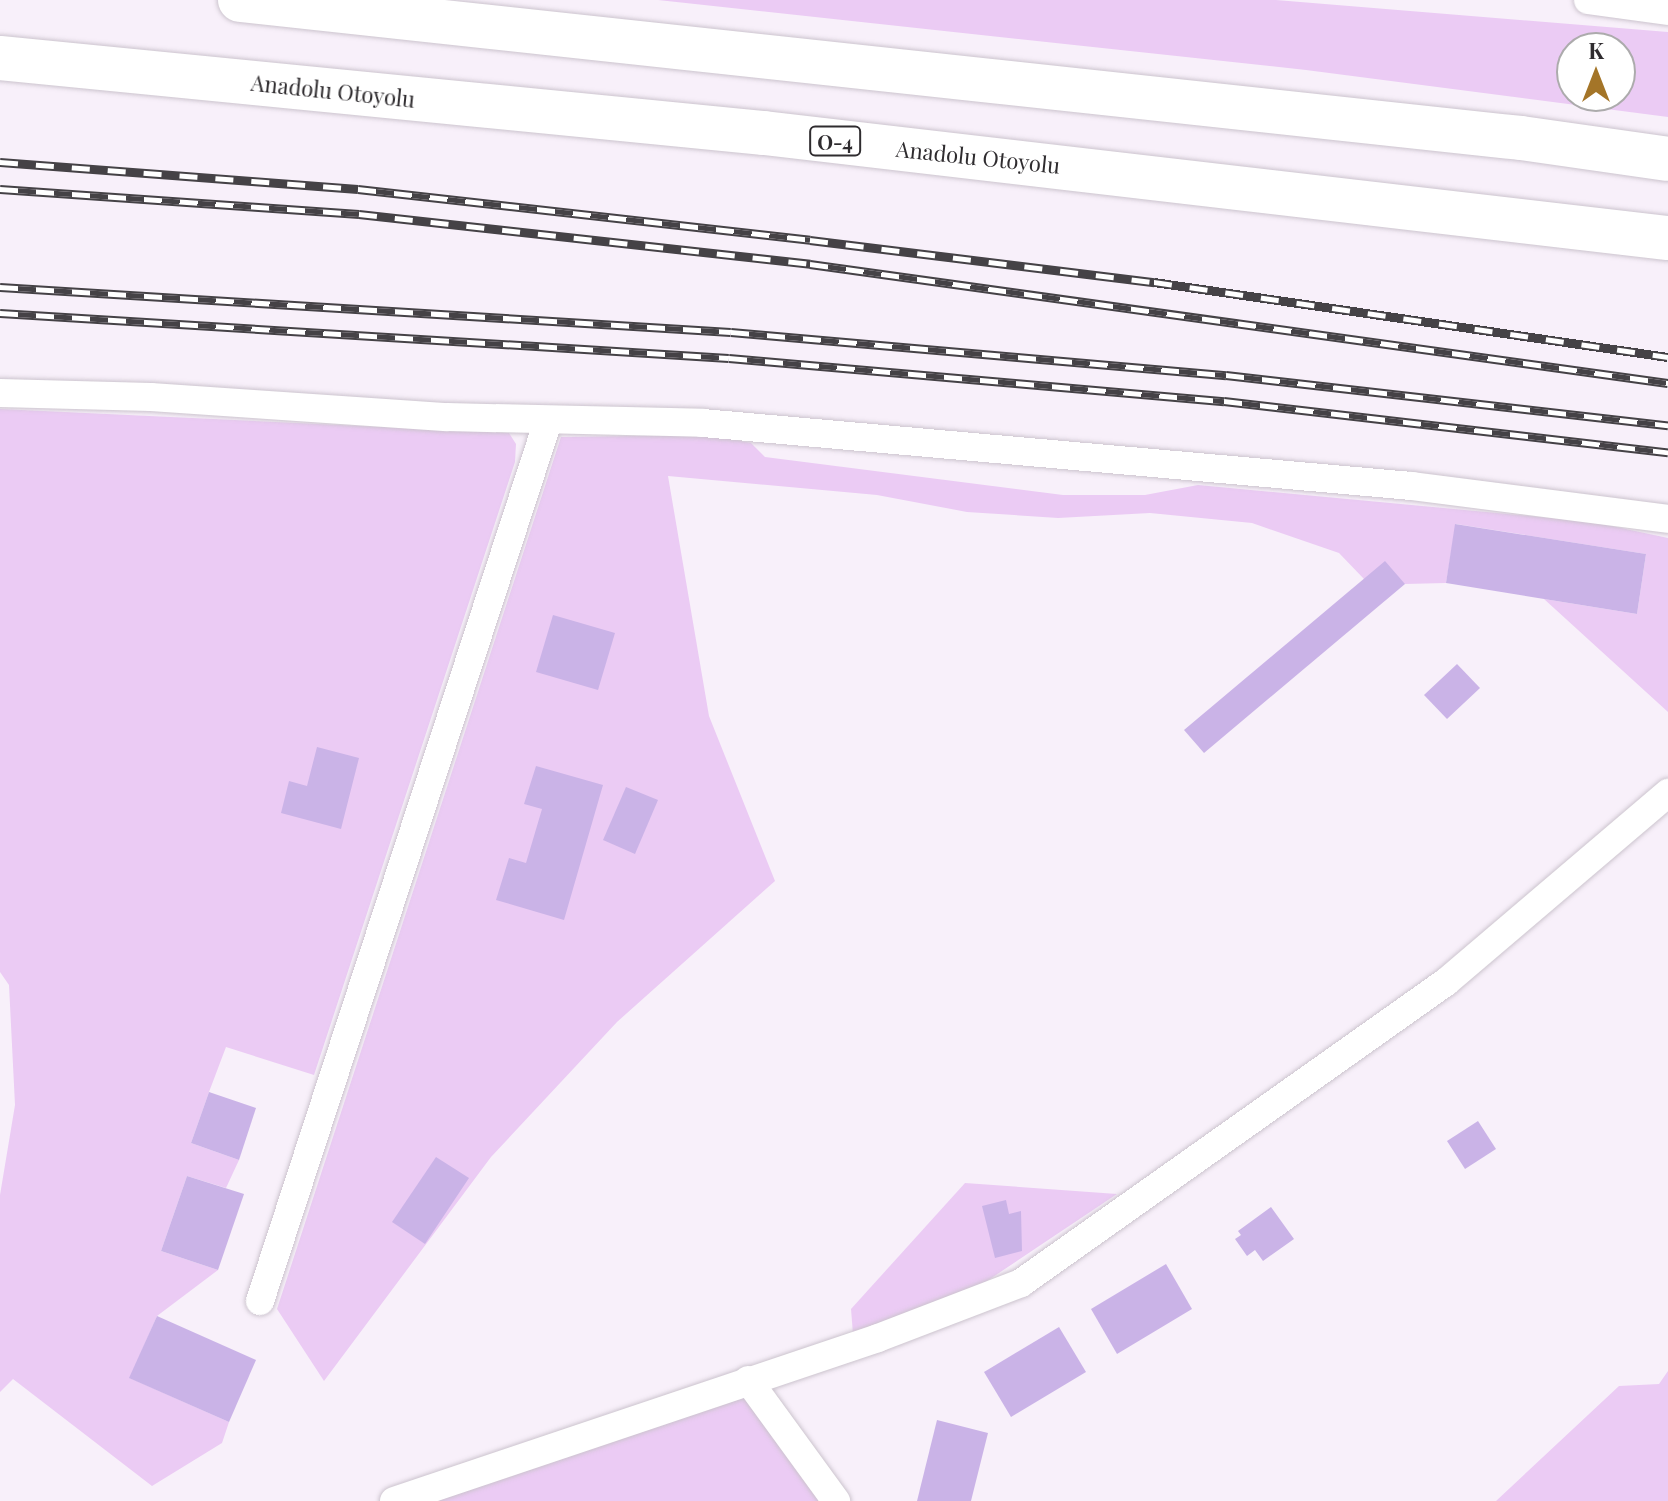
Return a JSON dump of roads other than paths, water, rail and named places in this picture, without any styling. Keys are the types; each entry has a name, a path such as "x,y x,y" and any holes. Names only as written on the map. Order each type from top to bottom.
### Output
{"highway":[{"path":"240,0 1521,138 1668,159"},
{"name":"Anadolu Otoyolu","path":"0,58 764,133 1668,238"}],"street":[{"path":"1588,0 1668,11"},
{"path":"0,393 548,421 703,423 1411,486 1668,519"},
{"path":"260,1301 548,421"},
{"path":"394,1501 1021,1283 1446,982 1668,793"},
{"path":"748,1380 836,1501"}],"railway":[{"path":"0,162 358,189 810,240 1154,282 1668,357"},
{"path":"0,189 359,214 810,264 1668,383"},
{"path":"0,287 731,332 1226,375 1668,425"},
{"path":"0,313 729,358 1224,401 1668,452"}]}
